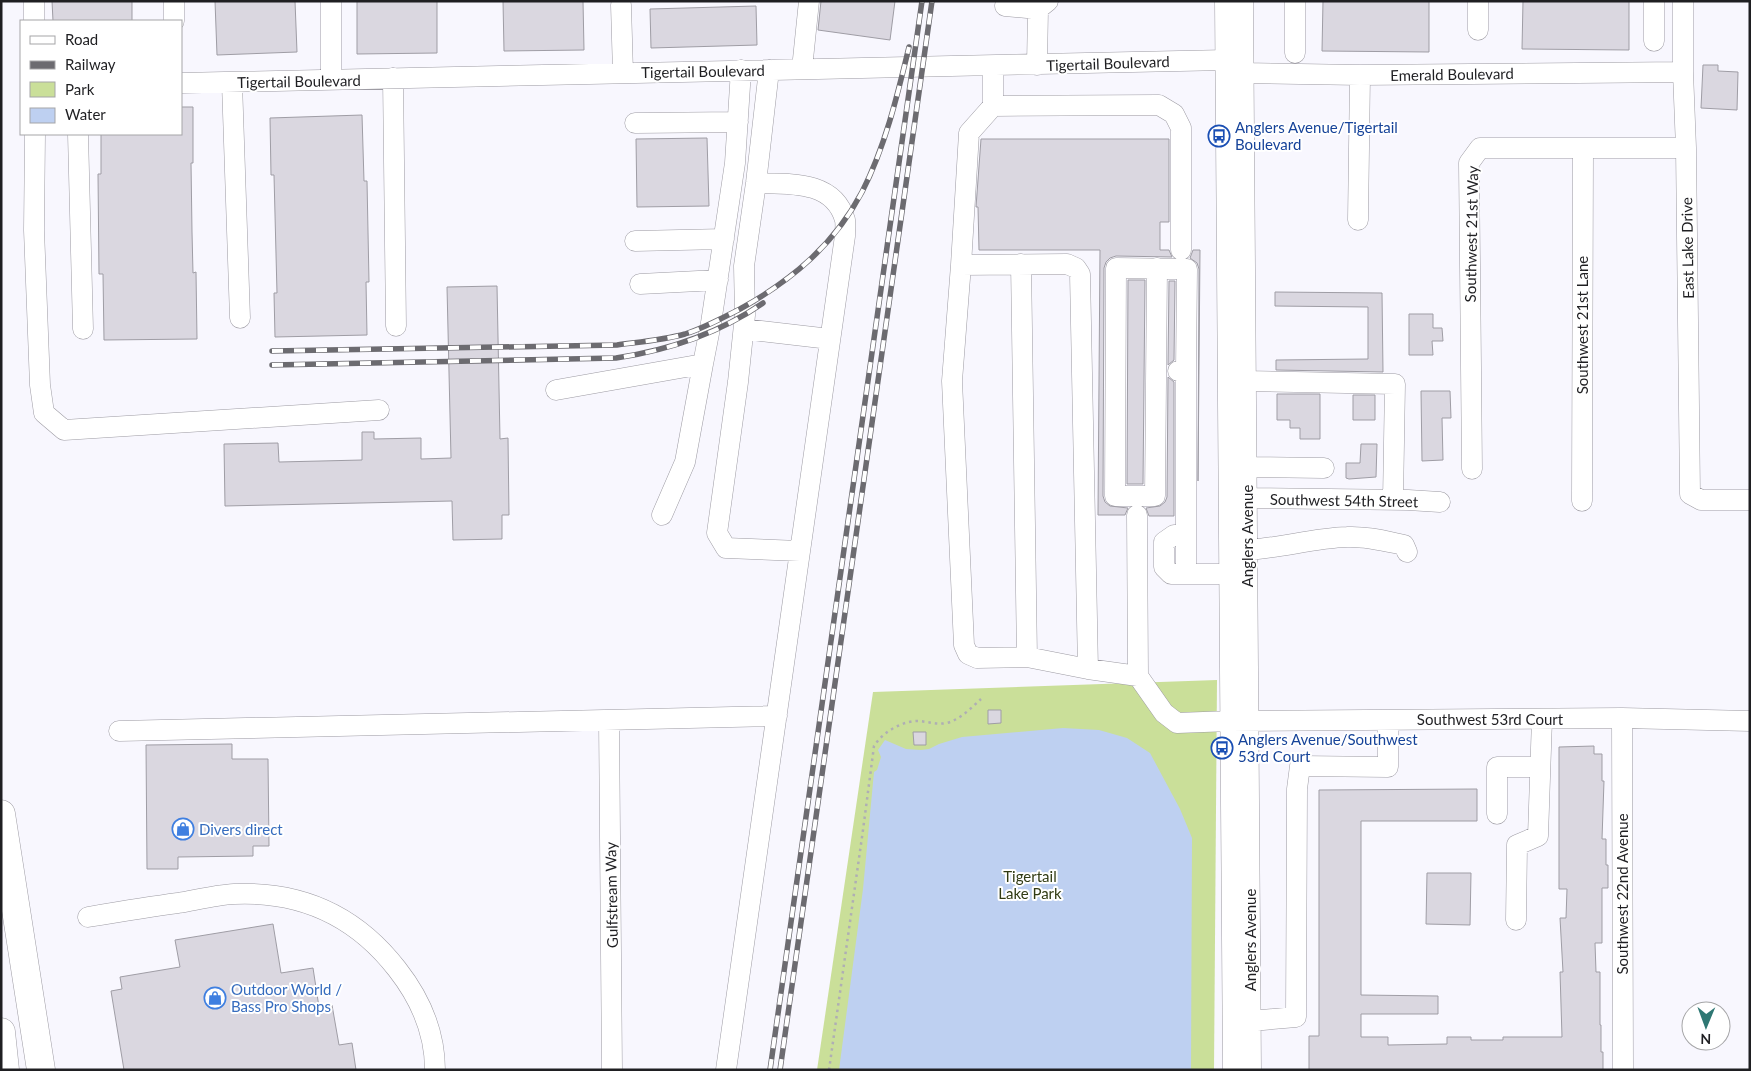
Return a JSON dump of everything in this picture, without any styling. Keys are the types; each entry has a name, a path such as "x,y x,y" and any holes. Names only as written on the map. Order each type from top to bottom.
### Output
{"highway":[{"path":"1,814 41,1070"},
{"path":"1,1032 5,1070"}],"street":[{"path":"34,1 34,20"},
{"path":"174,1 174,20"},
{"path":"331,1 331,80"},
{"path":"802,69 809,1"},
{"path":"1006,1 1006,6 1043,5 1037,65"},
{"name":"Anglers Avenue","path":"1225,1 1230,574 1240,721 1251,1070"},
{"name":"Anglers Avenue","path":"1233,1070 1240,721 1247,550 1243,1"},
{"path":"1295,1 1295,53"},
{"path":"1478,1 1478,30"},
{"path":"1654,1 1654,41"},
{"name":"East Lake Drive","path":"1683,1 1682,72 1686,148 1690,494 1701,500 1750,500"},
{"path":"621,5 623,73"},
{"path":"1226,60 1244,73"},
{"name":"Tigertail Boulevard","path":"182,83 1226,60"},
{"path":"993,66 993,106 969,133 952,381 964,645 968,654 977,658 1027,657 1088,669 1138,676 1137,515"},
{"path":"662,515 685,462 711,323 735,163 741,70"},
{"path":"769,70 744,266 744,329 737,392 717,533 726,548 800,551"},
{"name":"Emerald Boulevard","path":"1244,73 1360,75 1682,72"},
{"path":"1358,220 1360,75"},
{"path":"393,78 396,326"},
{"path":"232,82 240,318"},
{"path":"993,106 1159,105 1174,114 1182,128 1181,250"},
{"path":"635,123 738,122"},
{"path":"35,135 34,230 40,385 44,412 64,430 379,410"},
{"path":"78,135 83,329"},
{"name":"Southwest 21st Way","path":"1472,469 1469,163 1480,148 1686,148"},
{"name":"Southwest 21st Lane","path":"1582,501 1583,148"},
{"path":"726,1070 845,236 845,220 833,198 816,188 788,184 756,183"},
{"path":"635,241 724,239"},
{"path":"1022,264 1027,657"},
{"path":"961,265 1067,264 1076,268 1080,274 1088,669"},
{"path":"1157,268 1155,496 1115,496 1116,268 1157,268 1187,269 1182,371 1186,574 1230,574"},
{"path":"640,284 718,280"},
{"path":"744,329 830,339"},
{"path":"556,390 703,364"},
{"path":"1246,381 1395,384 1393,500"},
{"path":"1246,467 1324,468"},
{"name":"Southwest 54th Street","path":"1247,498 1440,502"},
{"path":"1247,550 1270,549 1347,537 1367,538 1404,545 1407,552"},
{"name":"Southwest 53rd Court","path":"1138,676 1164,713 1177,723 1622,718 1750,721"},
{"path":"119,731 776,716"},
{"name":"Southwest 22nd Avenue","path":"1622,718 1623,1070"},
{"path":"1516,920 1517,845 1538,836 1542,719"},
{"name":"Gulfstream Way","path":"609,720 612,1070"},
{"path":"1250,1021 1296,1017 1297,789 1300,766 1388,766 1388,720"},
{"path":"1497,814 1497,767 1540,767"},
{"path":"88,917 233,894 280,897 319,907 365,934 382,950 412,990 431,1036 435,1070"}],"path":[{"path":"829,1070 874,746 882,737 899,725 914,721 938,724 952,721 965,714 981,698"}],"green space":[{"name":"Tigertail Lake Park","path":"1217,680 1214,1070 817,1070 873,692"}],"water":[{"name":"Tigertail Lake Park","path":"1063,728 1099,730 1127,738 1150,753 1180,809 1192,838 1191,1070 839,1070 863,889 874,772 877,770 881,757 878,750 885,740 906,749 921,750 962,737"}],"building":[{"path":"52,1 132,1 132,20 53,20"},
{"path":"215,1 295,1 297,52 217,55"},
{"path":"357,1 437,1 437,53 357,54"},
{"path":"503,1 583,1 584,50 504,51"},
{"path":"821,1 895,1 890,40 818,30"},
{"path":"1323,1 1429,1 1429,52 1322,51"},
{"path":"1523,1 1629,1 1629,50 1522,49"},
{"path":"756,6 757,45 651,48 650,9"},
{"path":"1703,65 1718,65 1718,71 1738,72 1737,110 1701,108"},
{"path":"182,107 193,107 193,163 191,163 192,232 193,273 196,272 197,339 104,340 103,274 99,274 98,174 101,174 101,135 182,135"},
{"path":"362,115 364,181 367,181 369,282 366,282 367,335 275,337 274,293 277,293 274,175 271,175 270,118"},
{"path":"707,138 709,206 637,207 636,139"},
{"path":"981,139 1169,139 1169,222 1160,222 1160,250 1169,250 1172,257 1116,256 1106,262 1104,268 1103,496 1105,502 1110,506 1128,508 1125,515 1098,515 1100,250 979,250 978,207 976,207"},
{"path":"1193,250 1200,250 1198,481 1199,269 1197,263 1190,258"},
{"path":"1128,280 1145,280 1143,484 1127,484"},
{"path":"1169,281 1175,281 1174,360 1168,365"},
{"path":"497,286 500,439 508,438 509,515 502,515 502,539 453,540 452,501 225,506 224,444 278,443 279,462 362,460 362,432 374,432 374,439 421,438 421,459 451,458 447,287"},
{"path":"1275,292 1382,293 1383,372 1276,370 1276,360 1368,359 1368,307 1275,306"},
{"path":"1409,314 1433,314 1433,328 1442,328 1443,341 1432,341 1433,355 1409,355"},
{"path":"1168,377 1174,382 1174,516 1149,516 1146,508 1160,506 1167,497"},
{"path":"1421,391 1450,391 1451,418 1442,418 1443,460 1422,461"},
{"path":"1277,394 1320,394 1320,439 1300,439 1300,428 1290,428 1290,420 1277,420"},
{"path":"1353,395 1375,395 1375,420 1353,420"},
{"path":"1361,444 1377,444 1376,477 1346,478 1346,463 1360,463"},
{"path":"988,710 1001,710 1001,723 988,724"},
{"path":"913,732 926,732 926,745 914,745"},
{"path":"232,744 232,759 268,759 269,846 253,846 253,856 178,857 178,869 147,869 146,745"},
{"path":"1594,746 1594,754 1602,754 1602,781 1604,781 1602,839 1606,839 1606,865 1608,865 1608,888 1602,888 1602,943 1595,943 1596,972 1600,972 1600,1025 1603,1070 1309,1070 1309,1036 1319,1036 1319,790 1477,789 1477,821 1361,821 1361,995 1438,996 1438,1014 1361,1014 1361,1037 1388,1037 1388,1045 1447,1044 1447,1037 1471,1037 1471,1040 1503,1040 1503,1037 1562,1037 1560,972 1563,972 1560,918 1566,918 1567,889 1559,889 1559,747"},
{"path":"1427,873 1471,873 1470,925 1426,924"},
{"name":"Outdoor World / Bass Pro Shops","path":"273,924 281,973 313,968 319,1007 332,1005 339,1045 352,1043 356,1070 124,1070 111,991 122,989 120,977 180,967 175,940"}],"railway":[{"path":"770,1070 922,1"},
{"path":"780,1070 932,1"},
{"path":"272,351 617,345 677,336 713,323 759,298 794,273 825,245 851,211 870,175 884,140 909,47"},
{"path":"272,365 616,358 674,345 711,332 763,303"}],"place":[{"name":"Anglers Avenue/Tigertail Boulevard","path":"1219,136"},
{"name":"Anglers Avenue/Southwest 53rd Court","path":"1222,748"},
{"name":"Divers direct","path":"183,829"},
{"name":"Outdoor World / Bass Pro Shops","path":"215,998"}]}
